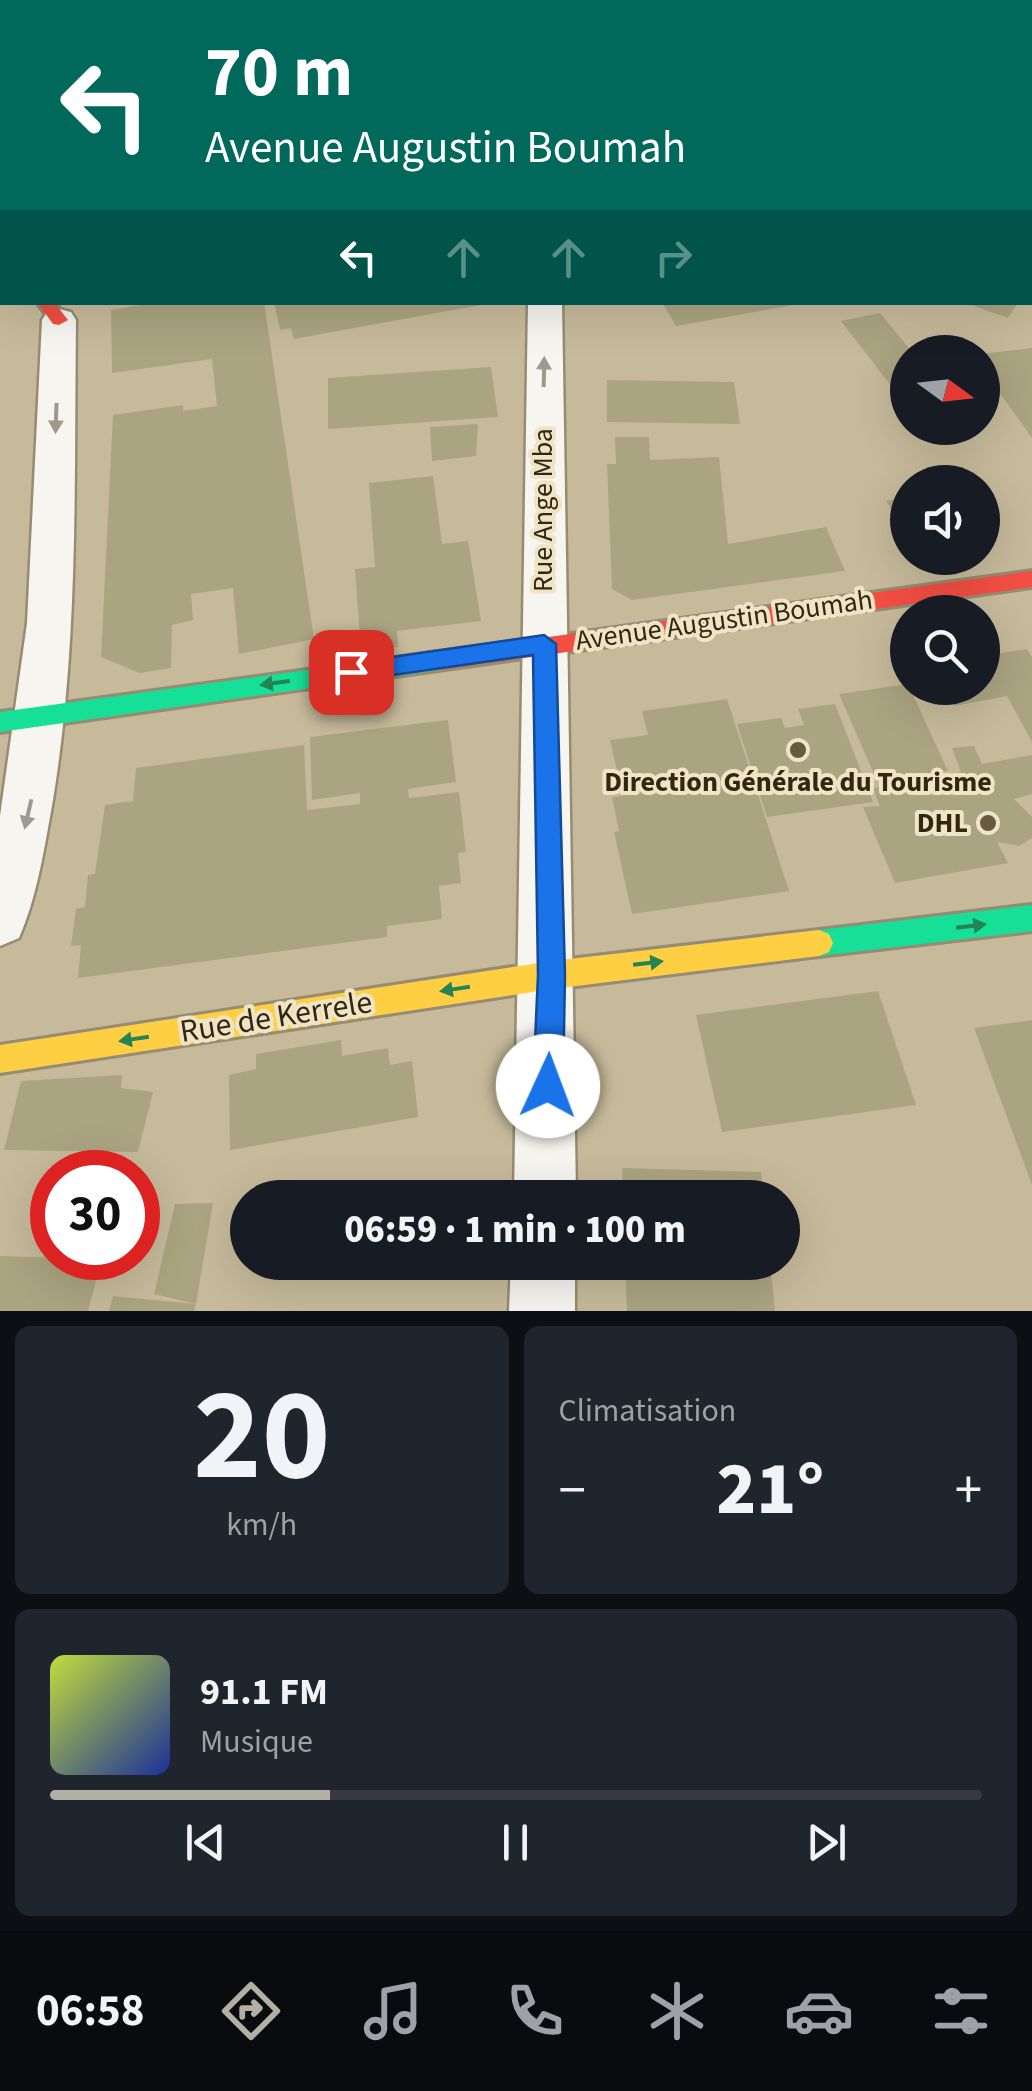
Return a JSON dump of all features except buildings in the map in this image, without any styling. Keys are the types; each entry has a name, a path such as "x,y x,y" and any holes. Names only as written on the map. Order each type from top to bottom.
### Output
{"street":[{"name":"Rue Ange Mba","path":"545,305 544,644 552,975 546,1180"},
{"path":"0,920 30,806 22,720 55,308"},
{"name":"Avenue Augustin Boumah","path":"22,720 544,644 1032,579"},
{"name":"Rue de Kerrele","path":"0,1059 552,975 1032,918"},
{"path":"542,1311 543,1280"}],"traffic: fast":[{"path":"0,722 438,661"},
{"path":"819,943 1032,918"}],"traffic: slow":[{"path":"0,1059 552,975 819,943"}],"traffic: jam":[{"path":"47,305 59,320"},
{"path":"438,661 1032,579"}],"place":[{"name":"Direction Générale du Tourisme","path":"798,750"},
{"name":"DHL","path":"988,823"}],"route":[{"path":"351,672 544,644 552,975 548,1086"}]}
